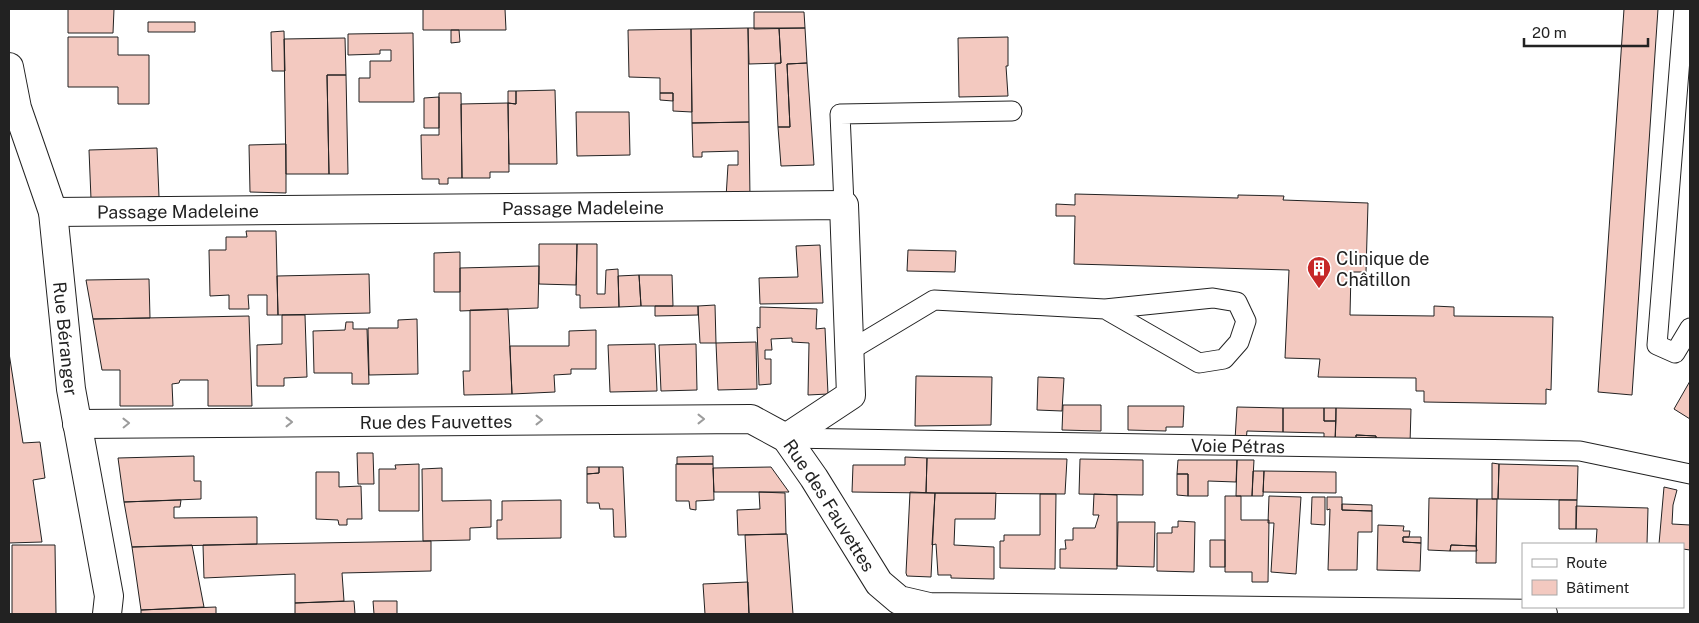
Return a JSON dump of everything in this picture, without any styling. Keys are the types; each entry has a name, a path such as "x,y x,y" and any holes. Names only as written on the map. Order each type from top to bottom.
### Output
{"street":[{"name":"Rue Béranger","path":"9,66 13,108 53,212 71,389 109,596 107,614"},
{"name":"Passage Madeleine","path":"53,212 844,205"},
{"path":"786,438 851,395 844,205"},
{"name":"Rue des Fauvettes","path":"78,424 751,419 786,438 814,478 879,583 899,600 929,607 1543,614"}],"lane":[{"path":"1684,9 1657,345 1675,353 1690,328"},
{"path":"844,205 840,114 1012,111"},
{"path":"849,351 934,300 1105,309 1213,298 1236,302 1246,321 1239,342 1224,359 1199,363 1105,309"},
{"name":"Voie Pétras","path":"786,438 1580,451 1690,474"}],"building":[{"path":"68,9 114,9 113,33 68,33"},
{"path":"423,9 505,9 506,30 423,30"},
{"path":"1624,9 1658,9 1632,395 1598,392"},
{"path":"754,12 804,12 805,28 754,29"},
{"path":"148,22 195,22 195,32 148,32"},
{"path":"748,28 779,28 781,63 749,64"},
{"path":"748,28 749,122 692,123 691,29"},
{"path":"779,28 805,28 807,63 787,64 790,127 778,127 775,64 781,63"},
{"path":"691,29 692,112 673,111 673,93 660,93 660,78 629,77 628,30"},
{"path":"451,30 459,30 460,42 451,43"},
{"path":"284,31 285,71 272,71 271,32"},
{"path":"413,33 414,102 359,102 359,78 370,78 370,61 391,61 391,50 380,50 380,54 348,55 348,34"},
{"path":"68,37 118,37 118,55 149,55 149,104 118,104 118,87 68,87"},
{"path":"1008,37 1008,66 1006,66 1008,96 959,97 958,38"},
{"path":"345,38 346,75 327,75 329,174 286,174 284,39"},
{"path":"807,63 814,165 781,166 778,127 790,127 787,64"},
{"path":"327,75 346,75 348,174 329,174"},
{"path":"555,90 557,164 509,164 508,103 516,104 516,91"},
{"path":"508,91 516,91 516,104 508,103"},
{"path":"439,93 461,93 462,178 448,178 448,184 439,184 439,179 422,179 421,135 439,135"},
{"path":"660,93 673,93 673,101 660,100"},
{"path":"439,97 439,128 424,128 424,98"},
{"path":"508,103 509,172 490,172 490,178 462,178 461,104"},
{"path":"576,112 629,112 630,155 577,156"},
{"path":"749,122 750,198 726,198 728,165 738,165 738,151 702,152 702,157 693,157 692,123"},
{"path":"286,144 286,193 250,192 249,145"},
{"path":"157,148 159,197 91,199 89,150"},
{"name":"Clinique de Châtillon","path":"1075,194 1238,198 1238,195 1284,196 1283,200 1368,203 1366,272 1351,272 1350,315 1434,316 1434,306 1454,307 1454,316 1553,317 1551,390 1546,389 1546,404 1424,402 1424,391 1416,391 1416,378 1318,377 1320,359 1285,358 1289,270 1074,264 1075,216 1056,216 1056,204 1075,205"},
{"path":"246,231 276,231 278,315 267,315 267,295 248,295 249,309 229,309 229,295 210,296 209,250 226,250 226,237 247,237"},
{"path":"539,244 577,244 576,285 539,284"},
{"path":"577,244 597,244 597,294 605,294 606,270 618,269 619,307 580,308 580,295 576,295"},
{"path":"820,245 823,303 760,304 759,278 798,277 796,246"},
{"path":"908,250 956,251 955,272 907,271"},
{"path":"460,252 460,292 434,292 434,253"},
{"path":"539,266 538,308 460,311 460,268"},
{"path":"369,274 370,313 278,315 277,276"},
{"path":"639,275 641,306 619,307 618,276"},
{"path":"639,275 672,275 673,306 641,306"},
{"path":"149,279 150,318 93,319 86,280"},
{"path":"715,305 716,343 700,343 698,306"},
{"path":"655,306 698,306 698,315 655,316"},
{"path":"760,307 817,309 816,329 825,328 828,394 808,395 809,343 792,342 792,338 771,339 772,350 765,350 765,359 771,359 771,384 759,385 757,327 760,328"},
{"path":"508,309 512,394 464,395 463,371 470,371 470,310"},
{"path":"282,315 305,315 307,377 284,378 284,386 257,386 257,345 282,344"},
{"path":"249,316 252,406 208,406 208,380 180,380 179,383 172,384 173,406 120,406 120,370 102,370 93,319"},
{"path":"417,319 418,374 369,375 368,328 398,328 398,320"},
{"path":"346,322 353,322 353,329 367,329 369,384 352,384 352,373 314,373 313,331 345,330"},
{"path":"596,330 596,369 571,369 571,374 554,375 555,392 512,394 510,346 569,346 569,331"},
{"path":"756,342 757,389 718,390 716,343"},
{"path":"655,344 657,391 610,392 608,345"},
{"path":"696,344 697,390 661,391 659,345"},
{"path":"9,353 23,443 40,442 45,478 33,480 42,542 9,543"},
{"path":"916,376 992,377 991,425 915,426"},
{"path":"1038,377 1064,378 1062,411 1037,410"},
{"path":"1690,381 1690,419 1674,409"},
{"path":"1063,405 1101,405 1101,431 1062,430"},
{"path":"1128,406 1184,406 1183,427 1166,427 1166,431 1128,430"},
{"path":"1237,407 1283,408 1283,432 1247,431 1246,441 1235,440"},
{"path":"1283,408 1324,408 1324,421 1336,421 1335,442 1324,443 1324,433 1283,432"},
{"path":"1324,408 1336,408 1336,421 1324,421"},
{"path":"1336,408 1411,409 1410,444 1376,443 1376,436 1356,435 1356,443 1335,442"},
{"path":"1356,435 1376,436 1376,443 1356,443"},
{"path":"357,453 373,453 374,484 358,484"},
{"path":"194,456 194,481 201,481 201,499 124,502 118,458"},
{"path":"713,456 713,464 677,464 677,457"},
{"path":"905,457 927,458 926,493 852,492 853,465 905,465"},
{"path":"927,458 1067,459 1065,494 926,493"},
{"path":"1080,459 1143,460 1143,495 1079,494"},
{"path":"1178,460 1237,460 1236,482 1208,481 1208,496 1188,496 1188,474 1177,474"},
{"path":"1237,460 1254,460 1252,496 1236,496"},
{"path":"1492,463 1499,464 1498,499 1492,499"},
{"path":"419,464 419,511 379,511 379,469 396,469 395,465"},
{"path":"676,464 713,464 714,500 696,501 696,510 690,509 689,501 676,501"},
{"path":"1499,464 1578,466 1577,500 1498,499"},
{"path":"587,467 599,467 599,473 587,474"},
{"path":"599,467 623,467 626,537 614,537 613,509 600,509 599,503 587,503 587,474 599,473"},
{"path":"771,467 789,492 714,492 713,468"},
{"path":"442,468 442,501 491,500 491,527 470,528 470,540 423,541 422,469"},
{"path":"1253,471 1264,471 1263,496 1252,496"},
{"path":"1264,471 1336,472 1336,493 1263,492"},
{"path":"316,472 339,472 339,487 361,486 362,519 347,519 347,525 339,525 338,520 316,519"},
{"path":"1177,474 1188,474 1188,496 1177,495"},
{"path":"1664,487 1677,490 1673,505 1672,524 1690,525 1690,550 1684,549 1684,543 1659,543"},
{"path":"759,492 785,493 786,534 738,535 737,510 760,509"},
{"path":"910,492 935,493 931,577 907,576 906,573"},
{"path":"935,493 996,493 995,519 955,519 954,545 994,547 994,579 951,578 951,575 938,575 936,544 932,545"},
{"path":"1040,494 1056,494 1055,569 1000,568 1000,541 1004,541 1004,535 1040,535"},
{"path":"1094,494 1117,495 1117,569 1060,568 1060,549 1066,549 1065,540 1073,540 1073,528 1095,528 1099,515 1093,515"},
{"path":"1225,496 1241,496 1241,520 1269,520 1268,582 1252,582 1252,572 1225,572"},
{"path":"1269,496 1301,497 1296,574 1271,572 1274,523 1268,523"},
{"path":"1312,497 1325,497 1325,525 1311,524"},
{"path":"1327,497 1342,497 1342,510 1372,511 1372,532 1358,532 1357,570 1328,570 1330,509 1327,510"},
{"path":"1429,498 1477,499 1476,546 1451,545 1450,551 1428,550"},
{"path":"1477,499 1497,499 1496,563 1476,563"},
{"path":"181,500 180,507 174,507 174,518 257,517 257,544 132,547 124,502"},
{"path":"561,500 561,538 497,539 497,520 502,520 502,501"},
{"path":"1559,500 1577,500 1576,529 1559,529"},
{"path":"1342,504 1372,505 1372,511 1342,510"},
{"path":"1576,506 1648,508 1647,543 1596,543 1597,529 1576,529"},
{"path":"1178,521 1195,522 1194,572 1157,571 1157,533 1172,533 1172,527 1178,527"},
{"path":"1118,522 1155,522 1154,567 1117,566"},
{"path":"1378,525 1404,526 1403,531 1410,531 1409,537 1403,537 1403,542 1421,543 1420,571 1377,570"},
{"path":"787,534 793,614 749,614 745,535"},
{"path":"1403,537 1421,537 1421,543 1403,542"},
{"path":"1210,540 1225,540 1225,567 1210,567"},
{"path":"431,541 431,571 342,573 344,601 295,603 295,574 204,578 203,545"},
{"path":"12,545 55,545 56,614 12,614"},
{"path":"192,545 204,607 141,610 132,547"},
{"path":"1451,545 1476,546 1477,551 1450,551"},
{"path":"748,582 749,614 705,614 703,584"},
{"path":"354,601 355,614 295,614 295,603"},
{"path":"373,601 397,601 397,614 374,614"},
{"path":"216,607 216,614 141,614 141,610"}],"place":[{"name":"Clinique de Châtillon","path":"1319,289"}]}
